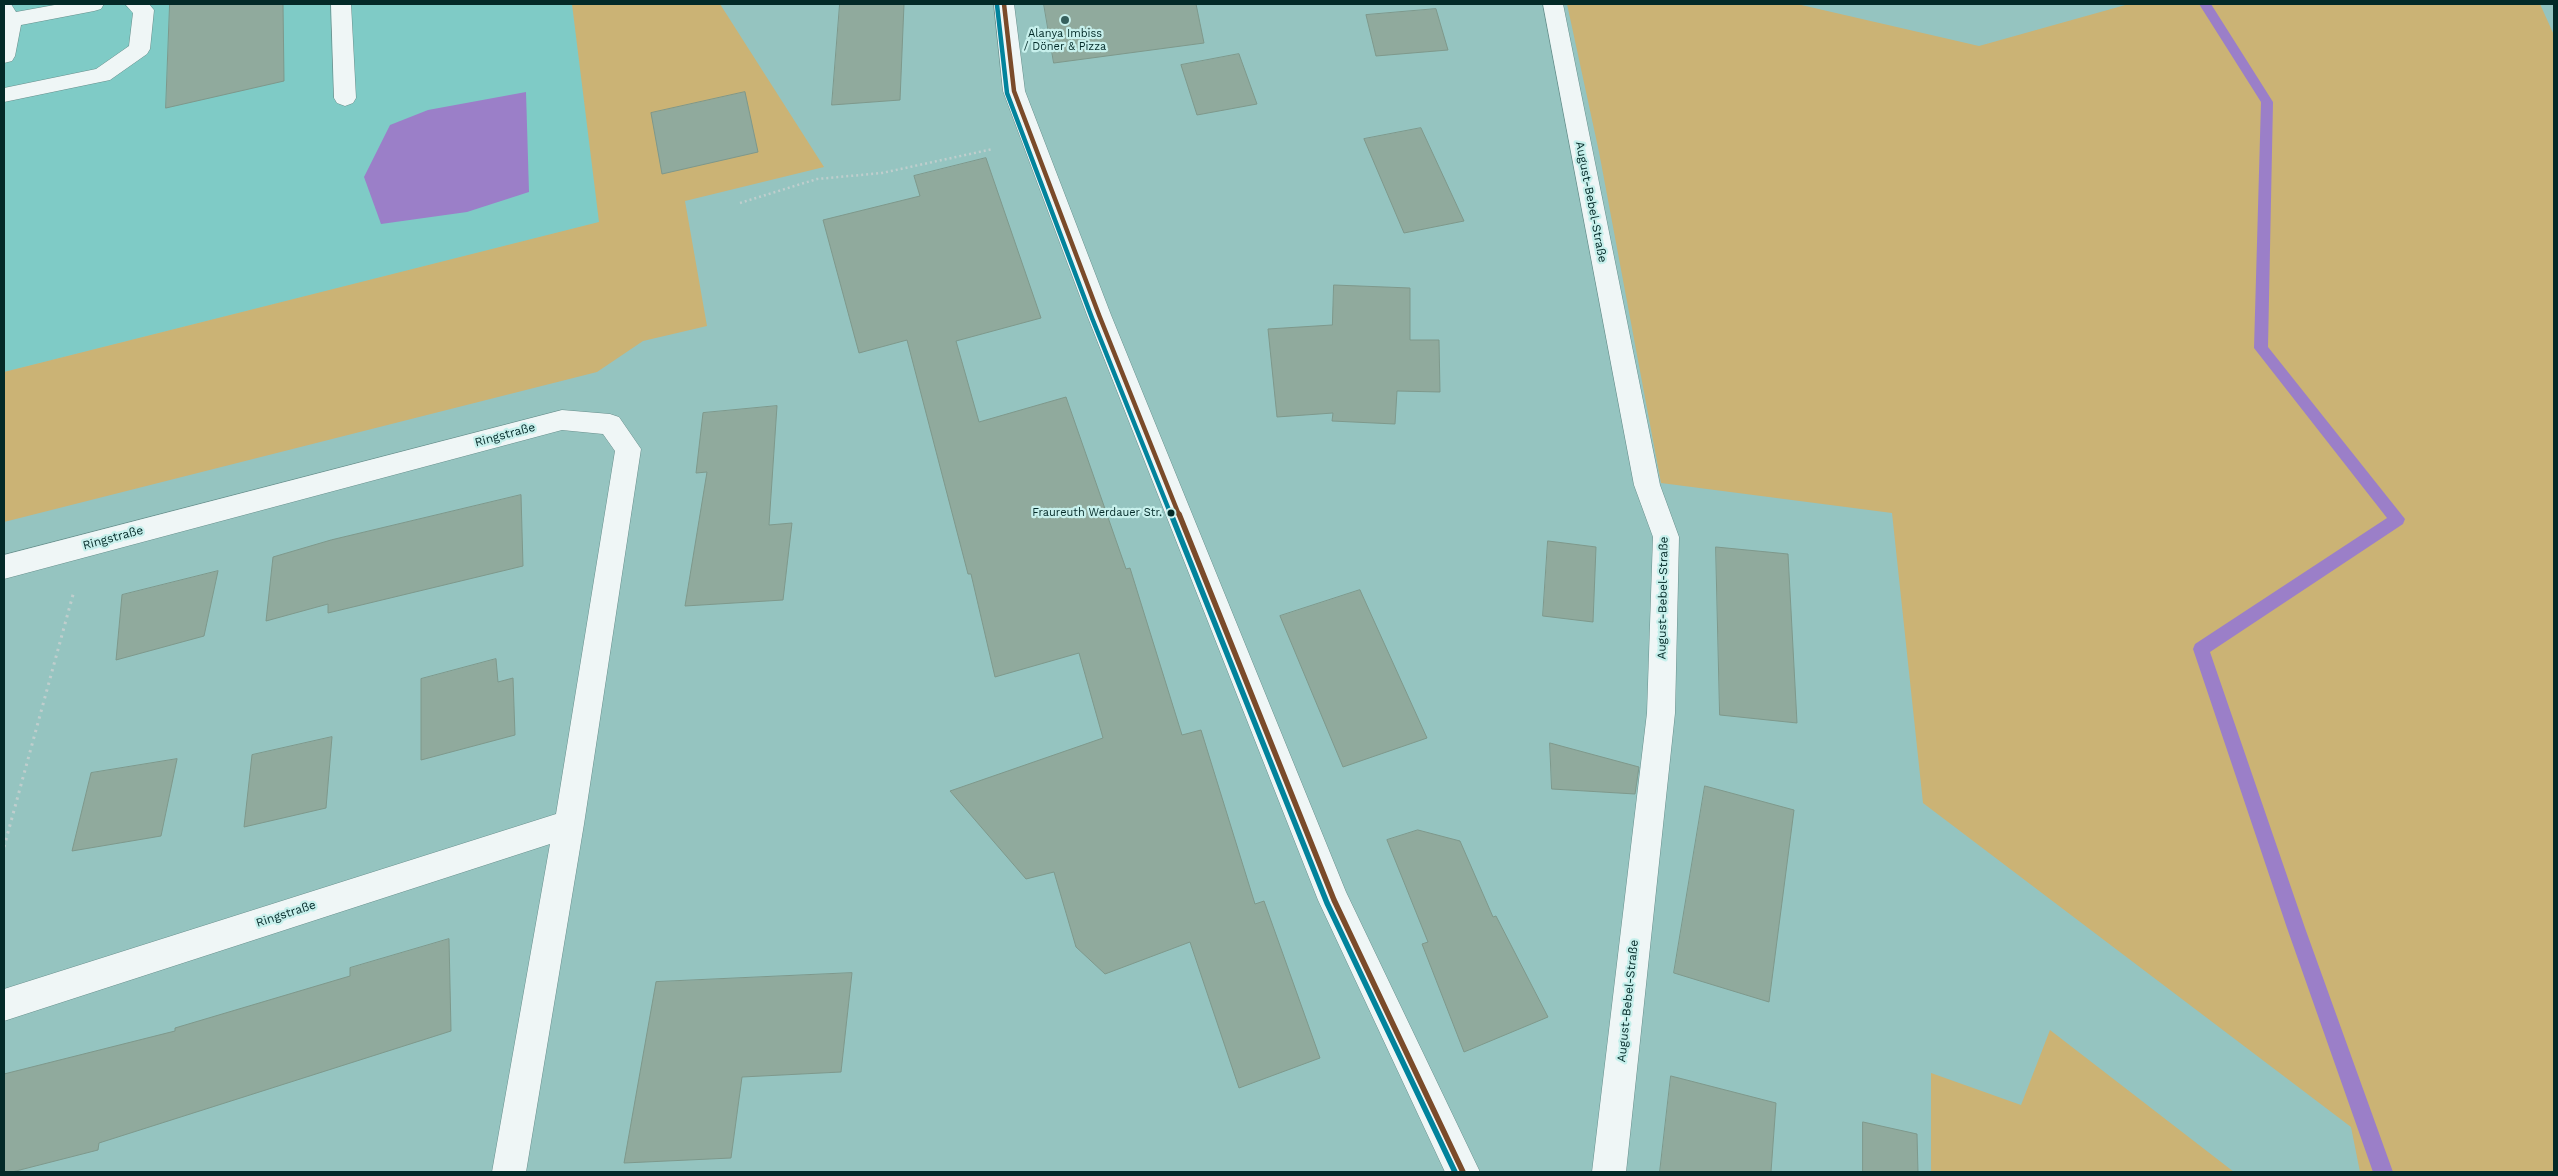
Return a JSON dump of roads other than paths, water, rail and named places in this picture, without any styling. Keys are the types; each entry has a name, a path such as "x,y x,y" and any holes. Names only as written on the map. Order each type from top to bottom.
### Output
{"street":[{"path":"4,56 8,14 94,4"},
{"path":"4,95 102,74 139,49 144,10 135,4"},
{"path":"341,4 345,98"},
{"path":"1004,4 1014,91 1099,315 1334,900 1463,1172"},
{"name":"August-Bebel-Straße","path":"1553,4 1647,485 1666,537 1660,713 1609,1172"},
{"name":"Ringstraße","path":"4,567 562,420 610,424 628,449 569,824 509,1172"},
{"name":"Ringstraße","path":"4,1004 569,824"}],"waterway":[{"path":"2205,4 2267,102 2261,348 2397,519 2201,649 2296,928 2383,1172"}],"place":[{"name":"Alanya Imbiss / Döner & Pizza","path":"1065,20"},
{"name":"Fraureuth Werdauer Str.","path":"1171,513"}]}
